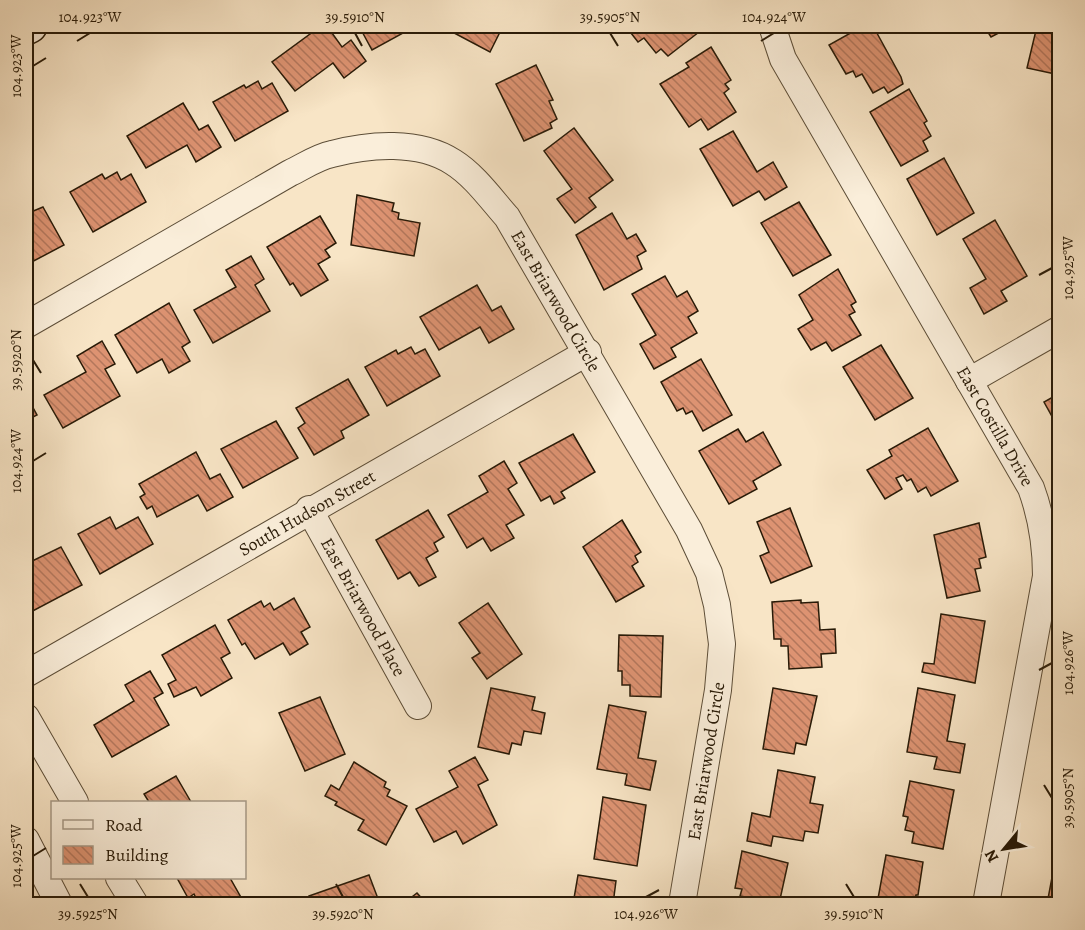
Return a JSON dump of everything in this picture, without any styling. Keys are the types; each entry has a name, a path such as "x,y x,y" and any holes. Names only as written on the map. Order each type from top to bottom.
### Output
{"main road":[{"path":"26,28 30,26"}],"street":[{"name":"East Costilla Drive","path":"772,26 783,59 1031,489 1040,513 1046,548 1046,576 986,904"},
{"name":"East Briarwood Circle","path":"26,325 290,174 330,154 379,146 418,148 453,161 507,218 588,352 689,530 710,573 722,644 718,690 682,904"},
{"path":"969,381 1059,329"},
{"name":"South Hudson Street","path":"26,674 309,509 588,352"},
{"name":"East Briarwood Place","path":"309,509 418,706"},
{"path":"26,717 74,801"},
{"path":"26,840 59,904"},
{"path":"120,879 135,904"}],"building":[{"path":"321,26 327,26 342,47 351,40 366,61 344,78 333,63 295,91 272,62"},
{"path":"359,26 405,26 403,27 405,32 372,50"},
{"path":"441,26 503,26 490,52"},
{"path":"635,26 693,26 699,32 668,56 661,49 656,53 644,38 638,42 631,33 637,28"},
{"path":"863,26 873,26 901,77 903,84 888,93 884,87 873,93 862,74 856,77 853,71 846,74 829,45"},
{"path":"984,26 1012,26 991,37"},
{"path":"1037,26 1060,29 1060,75 1027,68"},
{"path":"711,47 731,80 725,84 729,89 724,93 736,112 708,130 701,119 689,127 660,84 689,67 686,63"},
{"path":"536,65 553,100 549,101 557,119 550,123 552,128 524,141 496,84"},
{"path":"258,81 262,89 272,83 288,111 235,141 213,102 244,85 246,88"},
{"path":"909,89 927,121 924,123 931,136 923,141 928,151 901,166 870,112"},
{"path":"183,103 199,130 208,125 221,147 196,162 187,145 146,168 127,136"},
{"path":"574,128 613,180 589,198 596,207 575,223 557,199 572,189 544,151"},
{"path":"733,131 757,172 773,162 787,187 765,200 759,191 733,206 700,149"},
{"path":"944,158 974,213 937,235 907,179"},
{"path":"117,172 121,180 131,174 146,202 93,232 70,192 102,174 105,179"},
{"path":"357,195 394,203 392,211 399,213 398,219 420,223 414,256 351,245"},
{"path":"799,202 831,255 793,276 761,223"},
{"path":"43,207 64,245 26,265 26,214"},
{"path":"612,213 627,239 636,234 646,251 637,256 642,269 604,290 576,235"},
{"path":"320,216 336,243 325,250 330,257 318,264 328,280 301,296 293,283 290,285 267,247"},
{"path":"995,220 1027,276 1001,291 1007,301 984,314 970,288 986,279 963,239"},
{"path":"1060,222 1060,238 1052,226"},
{"path":"251,256 264,279 255,285 270,311 213,343 194,310 236,287 226,270"},
{"path":"838,269 856,302 851,305 855,312 849,315 861,335 832,351 826,342 811,350 798,329 813,320 799,295"},
{"path":"665,276 677,297 687,291 698,311 688,317 697,333 671,348 676,357 654,369 640,344 656,335 632,294"},
{"path":"477,285 492,311 501,306 514,329 489,343 480,327 439,350 420,317"},
{"path":"169,303 190,342 182,347 190,361 169,373 162,359 137,373 115,335"},
{"path":"102,341 115,364 105,369 120,396 63,428 44,395 86,372 77,356"},
{"path":"881,345 913,398 875,420 843,367"},
{"path":"411,347 415,354 425,349 440,376 387,406 365,367 396,350 398,354"},
{"path":"701,359 732,415 703,431 692,411 686,414 683,408 677,411 661,382"},
{"path":"348,379 369,415 341,431 344,438 314,455 298,428 305,423 296,408"},
{"path":"1060,393 1060,431 1044,402"},
{"path":"26,395 37,415 27,420 31,428 26,431"},
{"path":"276,421 298,458 243,488 221,449"},
{"path":"928,428 958,481 931,496 926,487 918,492 911,479 907,481 903,475 896,478 902,489 885,499 867,470 892,456 889,450"},
{"path":"738,429 746,442 763,432 781,465 753,481 757,489 729,504 699,451"},
{"path":"573,434 595,472 561,492 565,498 554,504 550,496 541,501 519,463"},
{"path":"196,452 210,479 220,474 233,497 207,511 198,495 157,517 152,506 147,509 140,497 145,494 139,484"},
{"path":"504,461 517,483 508,489 524,515 506,525 514,538 491,551 483,538 467,548 448,515 488,492 479,476"},
{"path":"790,508 812,566 771,583 760,556 769,552 757,522"},
{"path":"428,510 444,537 434,543 438,551 426,558 436,577 419,586 410,572 398,579 376,540"},
{"path":"110,517 116,529 138,517 153,544 100,574 78,534"},
{"path":"622,520 641,552 635,556 638,562 632,566 644,586 616,602 583,547"},
{"path":"979,523 986,557 979,559 981,568 975,569 980,591 947,598 934,535"},
{"path":"61,547 82,585 27,614 26,564"},
{"path":"294,598 310,627 301,632 308,644 290,655 283,643 255,659 245,643 242,645 228,620 261,601 264,607 270,603 274,610"},
{"path":"801,600 801,603 818,602 820,630 835,629 836,653 821,654 822,667 789,669 788,646 781,646 781,639 774,639 772,602"},
{"path":"488,603 522,654 487,679 472,658 480,653 459,623"},
{"path":"941,614 985,621 975,683 922,672 924,663 934,664"},
{"path":"215,625 230,653 221,658 232,678 201,696 196,687 174,697 168,684 176,680 162,655"},
{"path":"619,635 663,636 661,697 630,696 630,685 622,685 622,671 618,671"},
{"path":"150,671 163,693 154,698 169,725 112,757 94,725 134,701 125,685"},
{"path":"491,688 535,697 532,710 545,713 541,734 524,731 521,745 512,743 509,754 478,747"},
{"path":"773,688 817,696 806,745 796,743 794,754 763,749"},
{"path":"918,688 955,695 947,741 965,744 960,773 934,769 937,757 907,752"},
{"path":"320,697 345,754 305,771 279,713"},
{"path":"609,705 646,712 638,758 656,761 650,790 625,785 627,774 597,769"},
{"path":"475,757 488,780 478,785 497,825 463,844 456,831 434,842 416,809 458,787 449,771"},
{"path":"354,762 386,782 384,787 390,790 387,796 407,806 386,845 358,830 364,820 335,805 337,802 325,796 331,785 339,790"},
{"path":"778,770 815,777 810,803 823,805 818,833 805,831 803,841 773,836 771,846 747,841 752,813 770,817"},
{"path":"176,776 190,801 148,801 144,794"},
{"path":"910,781 954,790 943,849 912,843 914,832 905,830 908,817 903,816"},
{"path":"603,797 646,805 637,866 594,859"},
{"path":"1060,832 1060,861 1054,860"},
{"path":"742,851 788,863 779,904 746,904 748,898 740,896 742,889 735,888"},
{"path":"886,855 923,862 918,895 916,895 914,904 877,904"},
{"path":"1053,872 1060,873 1060,904 1047,904"},
{"path":"369,875 380,904 312,904 309,896"},
{"path":"578,875 616,881 613,904 573,904"},
{"path":"178,879 231,879 243,901 236,904 207,904 203,897 197,900 194,894 188,898"},
{"path":"417,893 427,904 403,904"}]}
